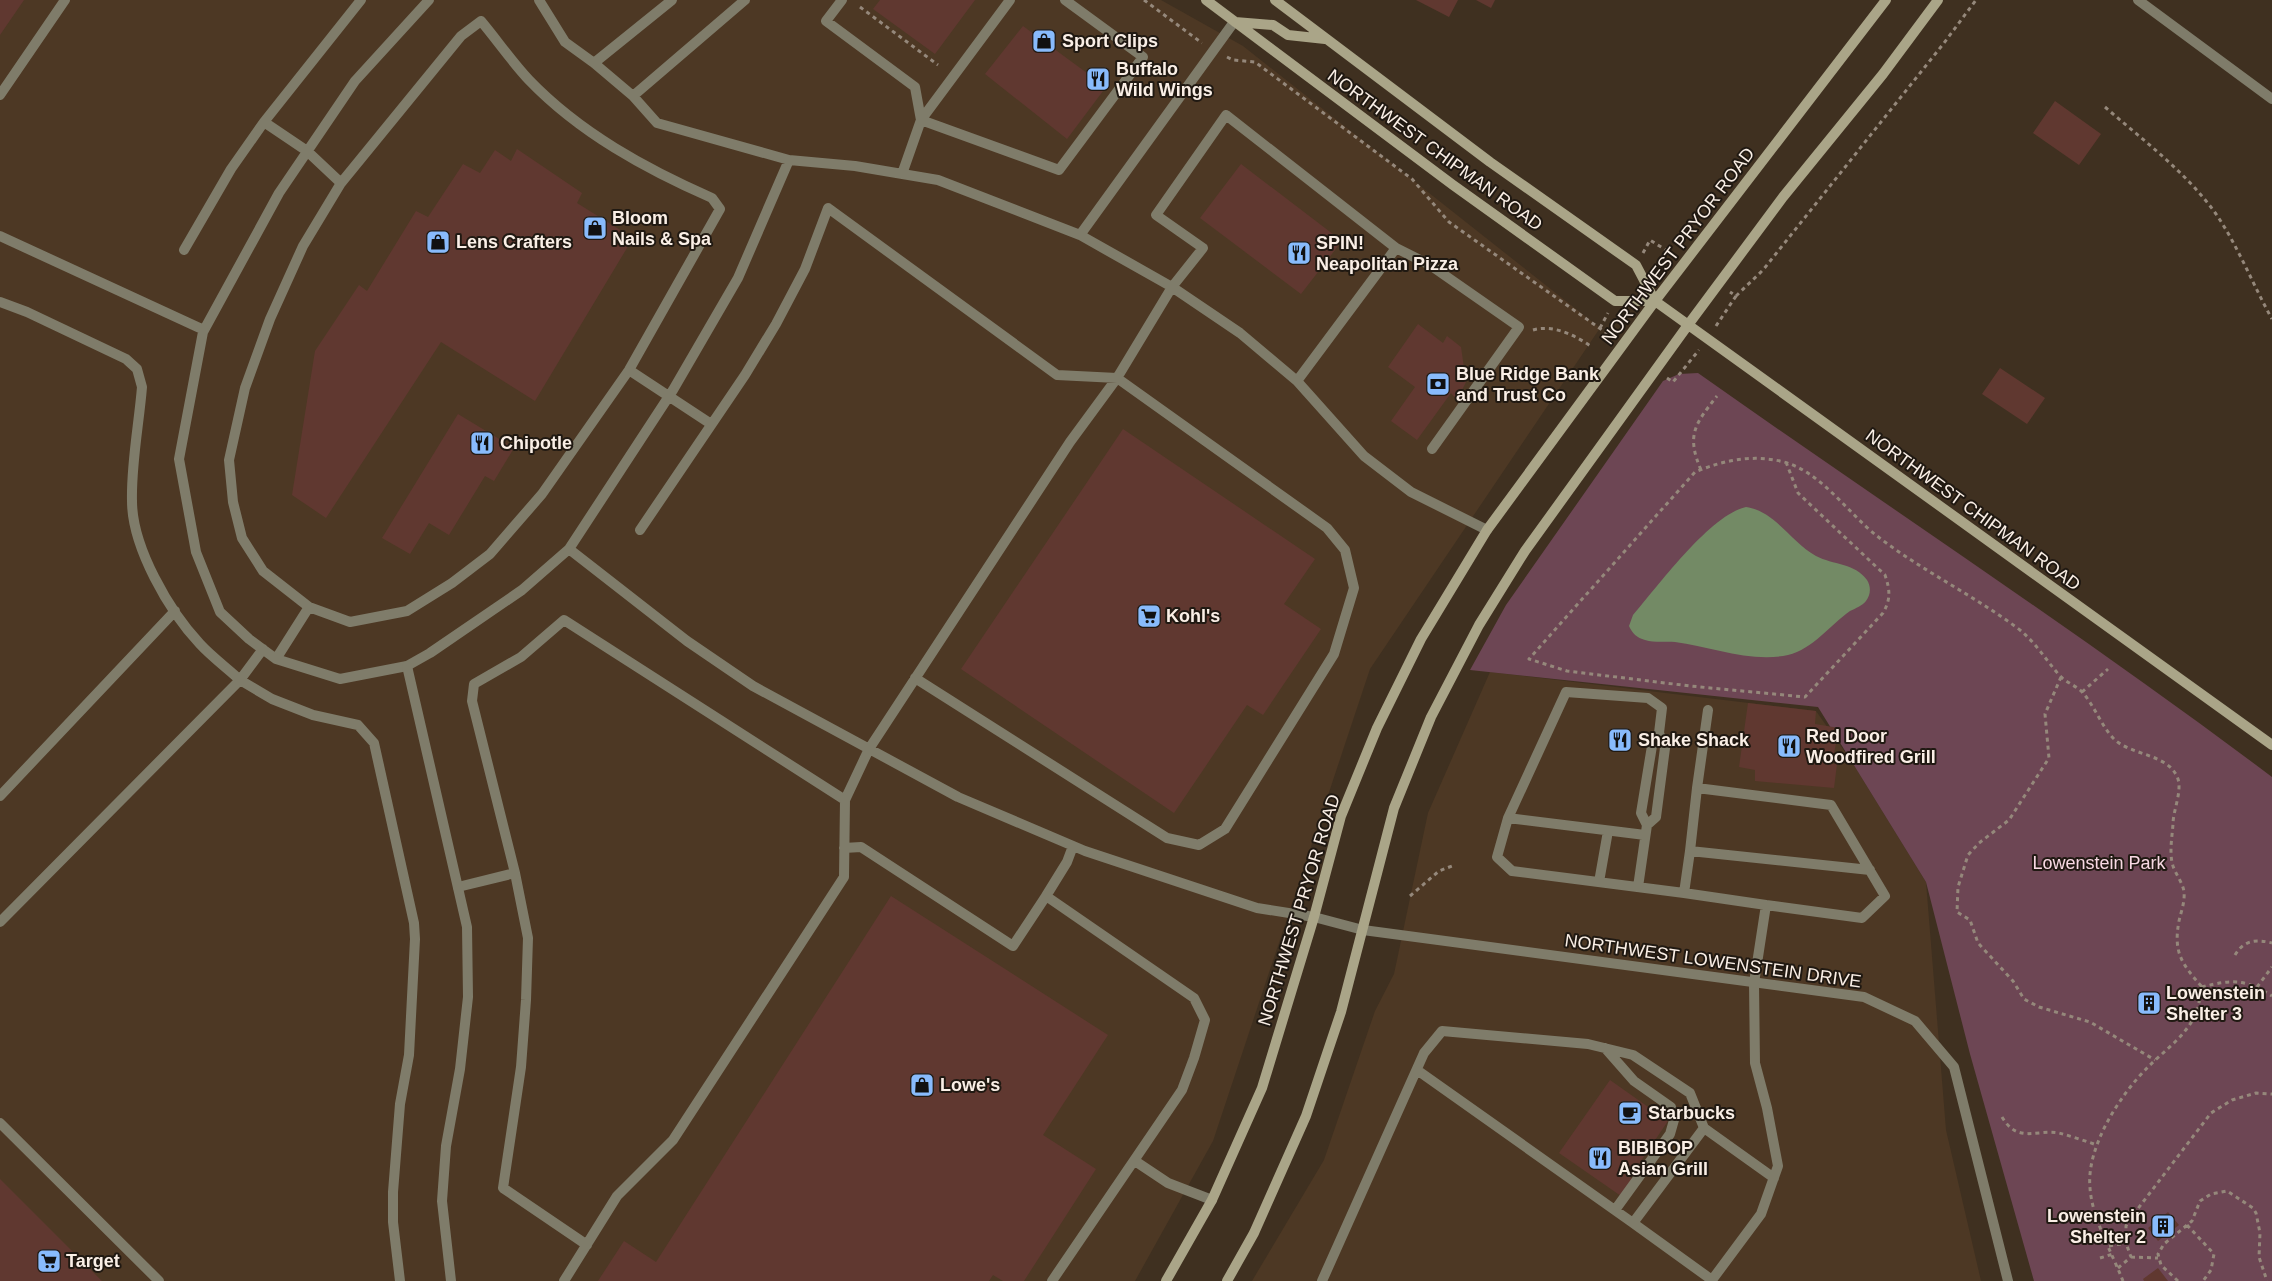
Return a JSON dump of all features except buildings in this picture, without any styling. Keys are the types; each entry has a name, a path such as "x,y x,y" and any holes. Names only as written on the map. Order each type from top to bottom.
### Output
{"main road":[{"name":"NORTHWEST CHIPMAN ROAD","path":"1206,0 1475,201 1615,301 1655,301"},
{"name":"NORTHWEST CHIPMAN ROAD","path":"1274,0 1490,162 1636,265 1655,301 2272,745"},
{"name":"NORTHWEST PRYOR ROAD","path":"1166,1281 1212,1200 1262,1088 1314,917 1341,816 1377,728 1421,639 1487,530 1655,301 1886,0"},
{"path":"1227,1281 1254,1233 1306,1116 1341,1012 1394,808 1431,717 1478,625 1525,551 1688,325 1783,197 1883,74 1938,0"},
{"path":"1234,22 1273,25 1288,35 1326,39"}],"street":[{"path":"0,95 65,0"},
{"path":"184,250 231,169 264,122 361,0"},
{"path":"429,0 355,81 307,151 279,193 204,330 179,459 196,552 220,612 276,659 340,680 407,666 445,644 522,590 569,548 669,396 738,278 789,160"},
{"path":"539,0 565,42 594,63 633,96 657,123 789,160 855,166 938,180 1080,235 1172,287 1240,333 1297,380 1364,456 1411,492 1487,530"},
{"path":"594,63 672,0"},
{"path":"633,96 745,0"},
{"path":"842,0 826,21 915,87 921,120"},
{"path":"902,174 921,120 1010,0"},
{"path":"921,120 1059,170 1143,57 1065,0"},
{"path":"2138,0 2272,99"},
{"path":"481,21 530,81 579,123 634,161 712,198 720,209 629,370 542,494 490,554 452,583 407,611 350,622 309,607 263,571 242,538 233,502 229,460 245,388 270,319 304,246 341,183 461,36 481,21"},
{"path":"1080,235 1234,22"},
{"path":"564,1281 617,1196 673,1140 844,877 845,800 869,749 1070,442 1117,378 1172,287 1203,248 1156,215 1226,115 1396,248 1430,265 1518,328 1432,448"},
{"path":"264,122 307,151 341,183"},
{"path":"640,530 745,375 776,324 805,268 828,208 1057,375 1117,378 1327,528 1345,550 1354,588 1334,654 1225,829 1199,845 1168,838 915,678"},
{"path":"0,236 204,330"},
{"path":"1297,380 1396,248"},
{"path":"0,302 126,359 137,369 142,387 132,502 140,543 163,593 200,644 240,680 272,699 313,715 358,725 374,743 414,923 415,939 409,1054 400,1104 393,1192 393,1222 400,1281"},
{"path":"629,370 711,424"},
{"name":"NORTHWEST LOWENSTEIN DRIVE","path":"569,548 687,641 753,686 958,797 1073,846 1257,908 1314,917 1363,930 1864,997 1915,1021 1954,1067 2008,1281"},
{"path":"276,659 309,607"},
{"path":"0,796 175,612"},
{"path":"587,1245 503,1188 521,1067 528,938 515,873 472,701 474,684 521,657 564,620 845,800"},
{"path":"0,922 240,680 263,649"},
{"path":"407,666 467,927 468,997 460,1068 443,1172 442,1201 451,1281"},
{"path":"1638,887 1647,824 1641,813 1652,746 1659,733 1662,708 1648,698 1566,692 1508,818 1497,856 1512,871 1862,918 1885,896 1831,806 1697,788"},
{"path":"1684,893 1708,710"},
{"path":"1647,824 1656,817 1666,748 1659,733"},
{"path":"1508,818 1645,835"},
{"path":"1599,882 1608,831"},
{"path":"844,848 861,847 1012,946 1067,862 1073,846"},
{"path":"1690,851 1870,870"},
{"path":"458,887 515,873"},
{"path":"1046,896 1194,998 1205,1020 1182,1090 1052,1281"},
{"path":"1417,1070 1712,1281 1762,1214 1778,1166 1767,1108 1755,1063 1754,983 1766,905"},
{"path":"1322,1281 1424,1053 1442,1031 1588,1044 1633,1055 1690,1093 1704,1128 1774,1178"},
{"path":"1605,1048 1634,1081 1671,1107 1674,1120 1670,1134 1615,1210"},
{"path":"0,1123 160,1281"},
{"path":"1633,1223 1704,1128"},
{"path":"1135,1161 1168,1182 1212,1200"}],"path":[{"path":"1144,0 1213,52 1233,60 1255,62 1412,179 1449,222 1605,331"},
{"path":"1736,296 1763,270 1976,0"},
{"path":"860,7 938,65"},
{"path":"2106,107 2176,168 2199,192 2230,236 2272,319"},
{"path":"1532,330 1542,328 1571,332 1592,347"},
{"path":"1702,470 1693,447 1693,436 1700,419 1717,396"},
{"path":"1786,462 1798,493 1885,575 1889,589 1889,603 1883,613 1805,696 1718,689 1568,671 1549,667 1529,659 1695,472 1722,462 1756,457 1786,462 1814,478 1836,497 1854,517 1904,556 2016,627 2036,645 2061,677 2082,692 2113,738 2131,750 2167,765 2178,780 2171,854 2172,865 2184,889 2177,934 2178,950 2184,967 2202,987"},
{"path":"2082,692 2108,669"},
{"path":"2061,677 2044,714 2049,758 2010,820 1979,843 1968,855 1958,887 1957,912 1970,920 1978,943 2014,981 2024,999 2039,1007 2090,1022 2155,1060"},
{"path":"1410,896 1439,871 1452,866"},
{"path":"2235,955 2242,946 2251,941 2272,943"},
{"path":"2257,986 2272,967"},
{"path":"2202,987 2226,981 2248,983 2257,986 2272,996"},
{"path":"2124,1281 2102,1231 2090,1188 2093,1154 2110,1118 2133,1082 2182,1035 2196,1014 2202,987"},
{"path":"2131,1257 2126,1243 2126,1226 2211,1113 2232,1100 2256,1093 2272,1094"},
{"path":"2002,1117 2010,1127 2029,1135 2059,1133 2097,1145"},
{"path":"2178,1281 2161,1265 2158,1258 2164,1244 2187,1226 2195,1217 2200,1201 2221,1191 2232,1194 2256,1213 2260,1233 2260,1264 2267,1281 2272,1280"},
{"path":"2187,1226 2214,1254 2211,1270 2203,1281"},
{"path":"2110,1246 2126,1243"},
{"path":"2100,1258 2113,1254"},
{"path":"2118,1268 2131,1257 2158,1258"}],"shaded area":[{"path":"0,0 1161,0 1243,46 1600,328 1370,669 1213,1141 1135,1281 0,1281"},
{"path":"1746,507 1766,514 1816,556 1850,567 1862,574 1870,588 1866,601 1861,606 1850,611 1805,648 1788,655 1774,657 1746,656 1689,644 1649,641 1635,635 1629,626 1633,615 1671,570 1701,537 1717,523 1732,513"},
{"path":"1490,672 1816,711 1852,762 1926,882 1946,1130 1981,1281 1252,1281 1324,1160 1375,1011 1394,974 1428,813"}],"green space":[{"name":"Lowenstein Park","path":"1698,373 2059,623 2272,777 2272,1281 2034,1281 1970,1054 1926,882 1818,707 1470,670 1506,605 1663,381 1679,374"}],"place":[{"name":"Sport Clips","path":"1044,41"},
{"name":"Buffalo Wild Wings","path":"1098,79"},
{"name":"Bloom Nails & Spa","path":"595,228"},
{"name":"Lens Crafters","path":"438,242"},
{"name":"SPIN! Neapolitan Pizza","path":"1299,253"},
{"name":"Blue Ridge Bank and Trust Co","path":"1438,384"},
{"name":"Chipotle","path":"482,443"},
{"name":"Kohl's","path":"1149,616"},
{"name":"Shake Shack","path":"1620,740"},
{"name":"Red Door Woodfired Grill","path":"1789,746"},
{"name":"Lowenstein Shelter 3","path":"2149,1003"},
{"name":"Lowe's","path":"922,1085"},
{"name":"Starbucks","path":"1630,1113"},
{"name":"BIBIBOP Asian Grill","path":"1600,1158"},
{"name":"Lowenstein Shelter 2","path":"2163,1226"},
{"name":"Target","path":"49,1261"}]}
